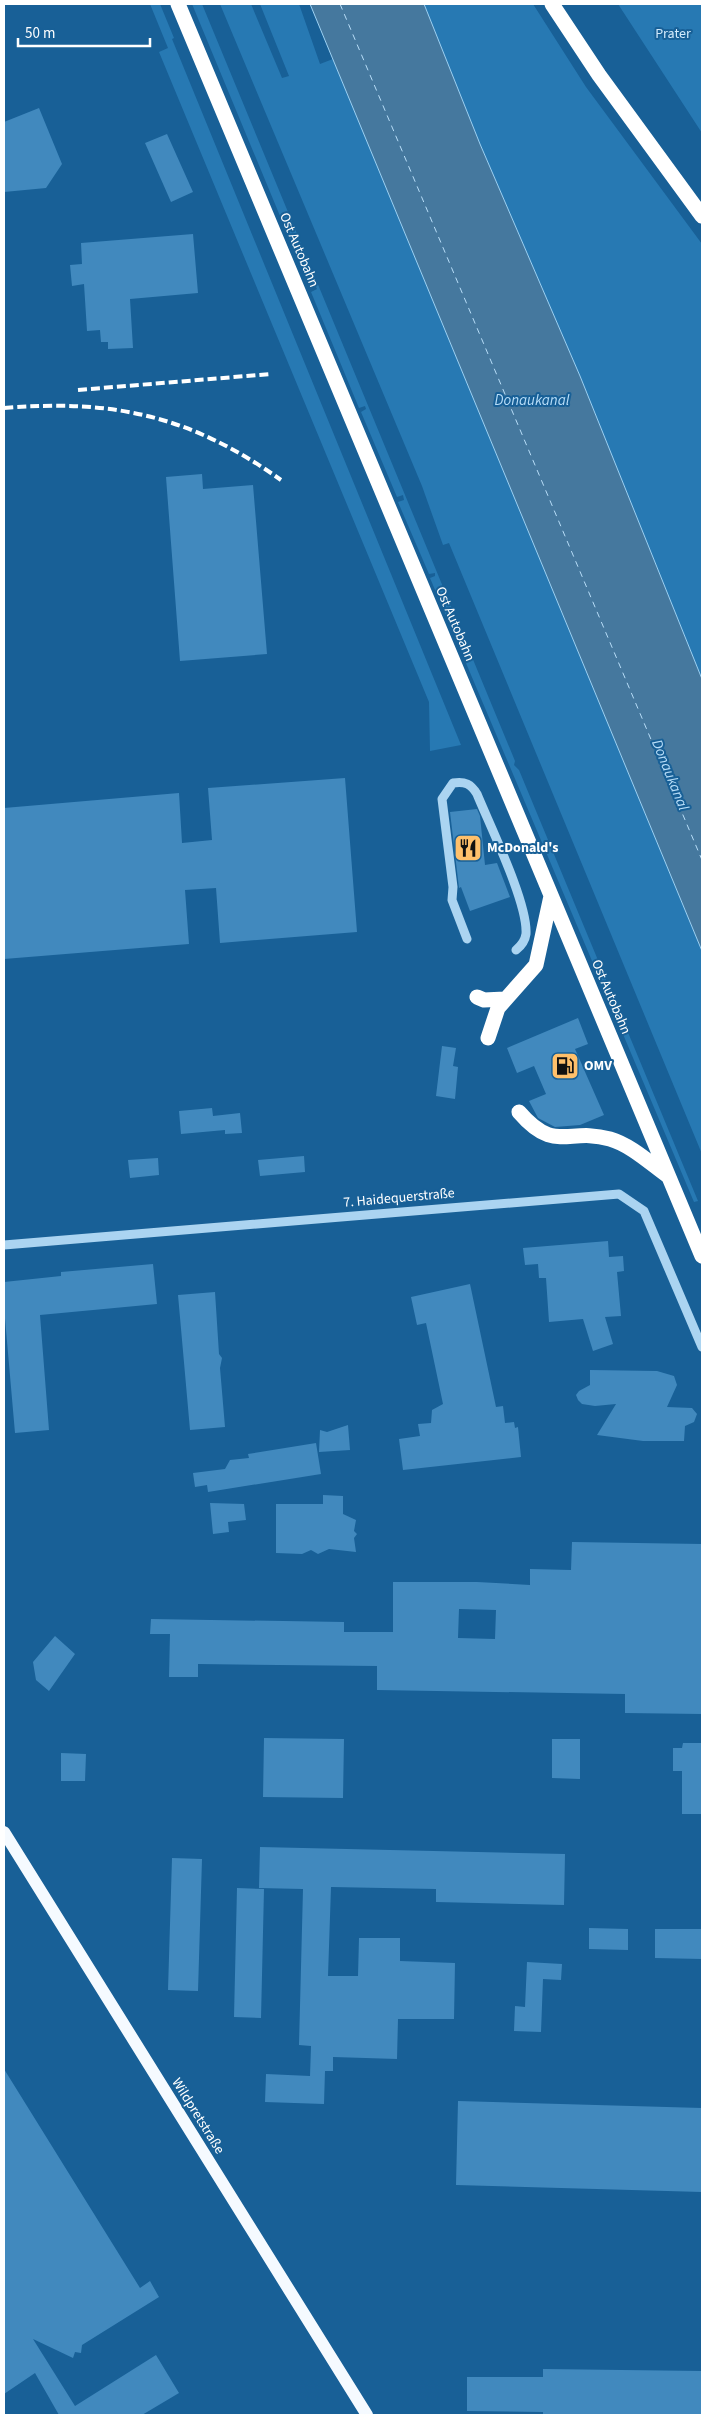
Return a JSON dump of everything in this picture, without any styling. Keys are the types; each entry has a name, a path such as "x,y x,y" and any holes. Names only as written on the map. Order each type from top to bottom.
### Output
{"highway":[{"name":"Ost Autobahn","path":"178,4 702,1256"},
{"path":"552,4 605,83 702,216"},
{"path":"488,1038 498,1008 536,965 551,896"},
{"path":"477,997 484,1000 504,999"},
{"path":"519,1112 530,1125 543,1134 557,1138 591,1136 611,1139 627,1147 670,1177"}],"main road":[{"name":"Wildpretstraße","path":"4,1832 367,2415"}],"street":[{"path":"467,940 452,900 453,887 442,799 453,783 462,781 472,786 477,794 520,899 525,920 526,936 522,945 516,950"},
{"name":"7. Haidequerstraße","path":"4,1245 619,1194 644,1211 702,1347"}],"green space":[{"path":"150,4 160,4 174,38 172,39 461,745 430,751 429,702 159,52 168,48"},
{"path":"192,4 202,4 515,761 514,765 519,770 698,1201 694,1202 430,578 435,576 435,573 429,574 398,502 404,500 403,495 397,497 361,412 366,409 365,406 359,408 311,292 317,289 315,285 309,287 303,273 309,271 308,267 302,269"},
{"path":"220,4 251,4 282,78 289,76 260,4 299,4 320,64 333,59 702,951 702,1154 449,543 443,545 422,486"},
{"path":"424,4 533,4 586,87 702,244 702,679 580,376 480,144"},
{"name":"Prater","path":"618,4 702,4 702,133"}],"water":[{"name":"Donaukanal","path":"310,4 424,4 480,144 580,376 702,679 702,951"}],"building":[{"path":"39,108 62,164 46,188 4,192 4,122"},
{"path":"167,134 193,192 171,202 145,143"},
{"path":"193,234 198,293 130,299 133,348 108,349 108,342 101,342 100,330 87,331 84,284 72,286 70,265 82,264 81,243"},
{"path":"202,474 203,489 253,485 267,654 180,661 166,477"},
{"path":"345,778 357,932 220,943 216,888 185,890 189,944 4,959 4,808 179,793 182,843 212,840 208,788"},
{"name":"McDonald's","path":"477,809 480,816 485,865 497,863 510,897 470,911 461,887 459,888 450,812"},
{"path":"578,1018 588,1044 575,1049 604,1115 580,1125 555,1127 538,1118 529,1101 546,1094 534,1066 517,1073 507,1048"},
{"path":"442,1046 456,1048 453,1066 458,1067 455,1099 436,1096"},
{"path":"212,1108 213,1116 240,1113 242,1133 225,1134 225,1130 181,1134 179,1111"},
{"path":"304,1156 305,1172 260,1176 258,1160"},
{"path":"158,1158 159,1175 130,1178 128,1160"},
{"path":"608,1241 609,1257 623,1256 624,1271 617,1272 621,1316 605,1317 613,1344 593,1351 583,1319 549,1322 546,1278 539,1278 538,1264 525,1265 523,1248"},
{"path":"153,1264 157,1304 40,1315 49,1430 15,1433 4,1307 4,1282 61,1276 61,1272"},
{"path":"470,1284 496,1407 503,1406 505,1423 514,1422 515,1428 518,1427 521,1457 403,1470 399,1439 420,1436 418,1424 431,1423 432,1410 443,1404 426,1323 417,1325 411,1297"},
{"path":"215,1292 219,1354 222,1358 220,1368 225,1427 190,1430 178,1295"},
{"path":"590,1370 657,1371 674,1376 677,1385 667,1407 692,1408 697,1414 694,1422 685,1426 684,1441 643,1441 597,1435 616,1404 595,1406 582,1404 578,1400 576,1395 579,1391 590,1385"},
{"path":"348,1425 350,1450 319,1452 320,1430 327,1432"},
{"path":"316,1443 321,1474 208,1492 207,1485 195,1487 193,1473 225,1469 230,1460 249,1458 248,1454"},
{"path":"323,1495 343,1496 343,1514 356,1520 354,1531 357,1534 354,1538 356,1552 329,1549 318,1554 311,1550 302,1554 276,1553 276,1504 323,1504"},
{"path":"210,1503 244,1504 246,1520 228,1522 229,1532 213,1534"},
{"path":"572,1542 702,1544 702,1714 625,1713 625,1694 377,1690 377,1666 198,1664 198,1677 169,1677 170,1634 150,1634 151,1619 344,1622 344,1632 393,1632 393,1582 477,1582 530,1585 530,1569 571,1570","holes":["459,1609 496,1610 495,1639 458,1638"]},
{"path":"55,1636 75,1654 49,1691 36,1680 33,1662"},
{"path":"264,1738 344,1739 343,1798 263,1797"},
{"path":"552,1739 580,1739 580,1779 552,1778"},
{"path":"683,1743 702,1743 702,1814 682,1814 682,1771 673,1771 673,1748 682,1748"},
{"path":"61,1753 86,1754 85,1781 61,1781"},
{"path":"260,1847 565,1854 564,1905 436,1902 436,1889 331,1887 328,1976 358,1976 359,1938 400,1938 400,1961 455,1963 454,2019 398,2019 397,2059 333,2057 333,2071 325,2071 324,2104 265,2102 266,2074 310,2076 311,2046 299,2045 303,1889 259,1888"},
{"path":"172,1858 202,1859 198,1991 168,1990"},
{"path":"237,1888 264,1889 261,2018 234,2017"},
{"path":"589,1928 628,1929 628,1950 589,1949"},
{"path":"655,1929 702,1929 702,1959 655,1958"},
{"path":"527,1962 562,1964 561,1980 543,1979 541,2032 514,2031 515,2006 525,2007"},
{"path":"4,2069 140,2288 150,2281 159,2297 82,2345 81,2353 75,2352 73,2358 33,2339 75,2406 156,2355 179,2393 142,2415 59,2415 35,2373 4,2394"},
{"path":"458,2101 702,2108 702,2192 456,2185"},
{"path":"543,2369 702,2371 702,2415 543,2415 543,2412 467,2411 467,2377 543,2377"}],"ferry route":[{"path":"340,4 702,860"}],"railway":[{"path":"78,390 271,374"},
{"path":"4,408 81,406 116,410 150,417 183,427 215,440 248,458 281,480"}],"place":[{"name":"McDonald's","path":"468,848"},
{"name":"OMV","path":"565,1066"}]}
